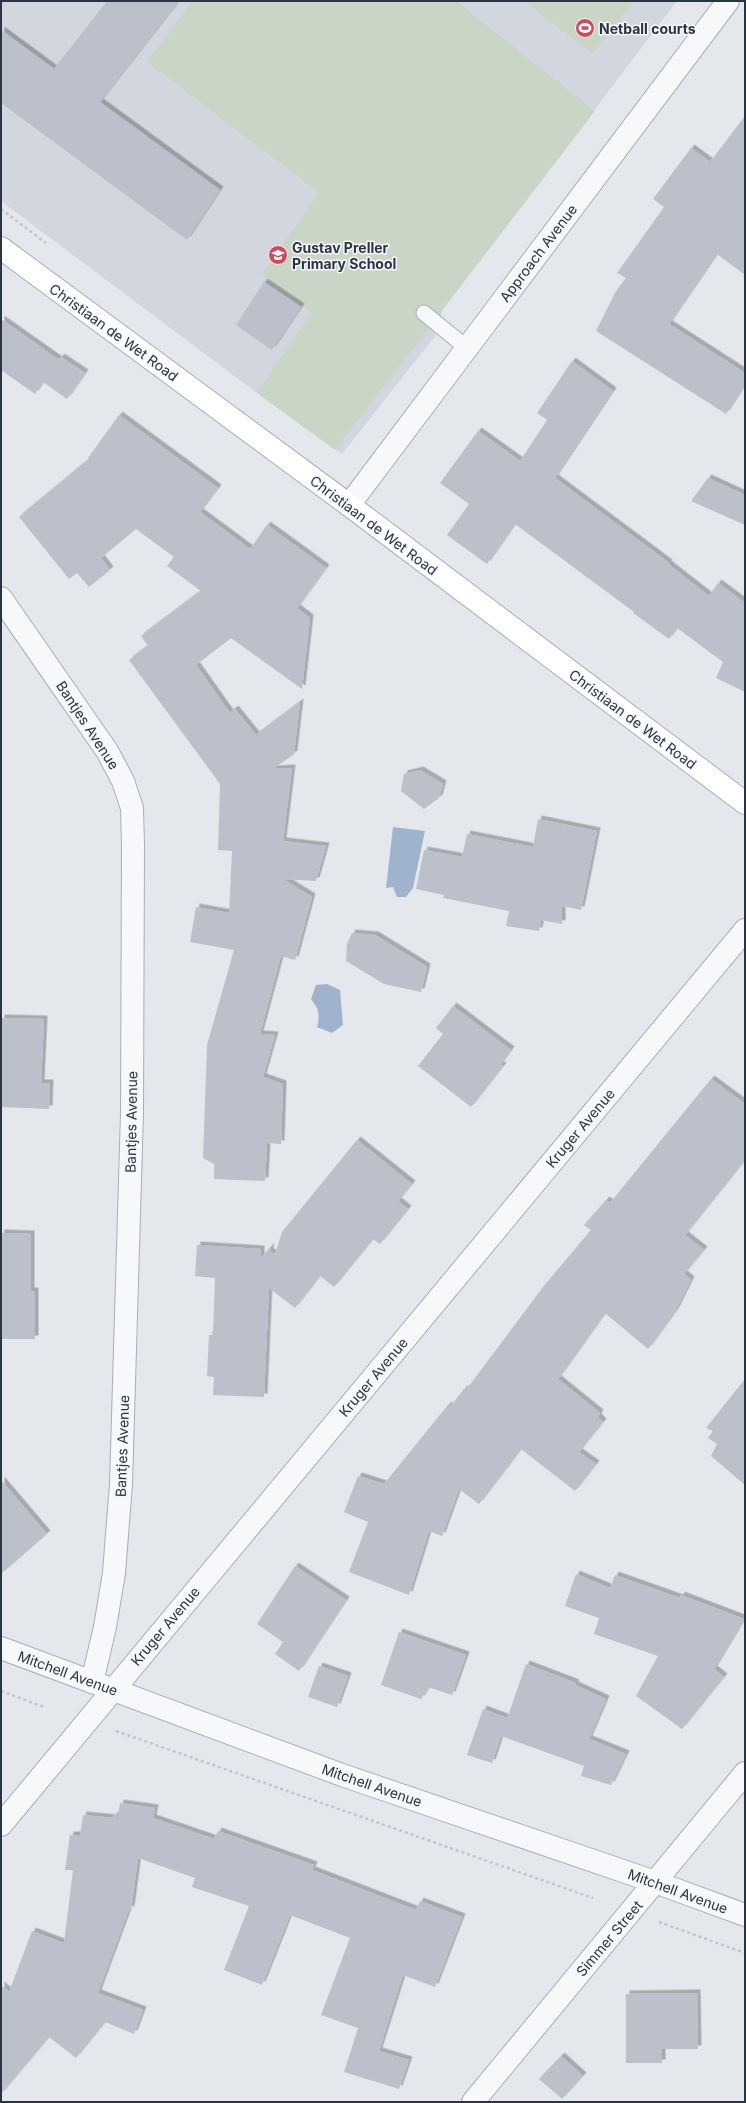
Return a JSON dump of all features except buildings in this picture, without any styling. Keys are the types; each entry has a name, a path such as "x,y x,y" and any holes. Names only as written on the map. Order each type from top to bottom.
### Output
{"main road":[{"name":"Christiaan de Wet Road","path":"1,248 349,505 745,803"}],"street":[{"name":"Approach Avenue","path":"349,505 728,1"},
{"name":"Bantjes Avenue","path":"1,598 107,751 123,780 132,808 132,1113 121,1484 114,1573 92,1682"},
{"name":"Kruger Avenue","path":"1,1825 745,930"},
{"name":"Mitchell Avenue","path":"1,1648 342,1775 655,1882 745,1915"},
{"name":"Simmer Street","path":"473,2102 745,1773"}],"lane":[{"path":"424,313 467,348"}],"path":[{"path":"1,209 52,248"},
{"path":"1,1691 44,1706"},
{"path":"116,1731 593,1898"},
{"path":"657,1922 745,1953"}],"shaded area":[{"name":"Gustav Preller Primary School","path":"1,1 677,1 443,309 435,336 342,454 257,393 1,201"}],"green space":[{"path":"193,1 456,1 595,111 335,450 257,393 312,312 262,275 319,192 147,62"},
{"name":"Netball courts","path":"525,1 634,1 592,54"}],"water":[{"path":"393,827 425,831 413,888 406,897 397,897 393,887 386,888"},
{"path":"327,984 340,990 343,1025 332,1033 317,1027 318,1012 311,999 316,985"}],"place":[{"name":"Netball courts","path":"585,28"},
{"name":"Gustav Preller Primary School","path":"278,255"}]}
